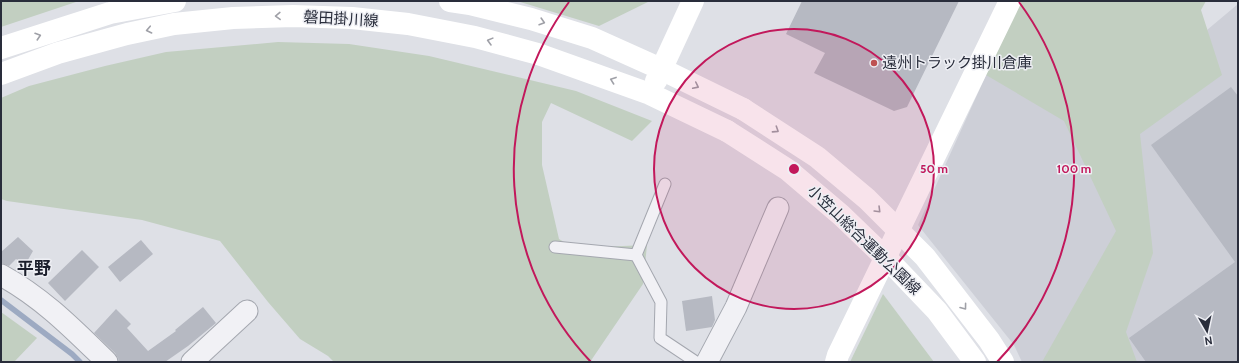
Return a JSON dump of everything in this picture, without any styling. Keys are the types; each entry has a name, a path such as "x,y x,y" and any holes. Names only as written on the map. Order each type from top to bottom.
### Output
{"main road":[{"path":"1,48 110,13 175,1"},
{"path":"450,1 470,4 530,19 592,38 661,69"},
{"path":"650,94 693,1"},
{"path":"836,362 1010,1"},
{"name":"磐田掛川線","path":"1,74 58,53 127,34 174,24 233,18 293,16 352,18 408,24 475,37 538,54 650,94"},
{"name":"小笠山総合運動公園線","path":"661,69 743,109 817,157 867,199 925,257 989,340 1003,362"},
{"name":"小笠山総合運動公園線","path":"650,94 727,131 788,170 841,215 893,265 937,311 975,362"}],"street":[{"path":"707,362 736,307 778,208"},
{"path":"1,275 20,286 54,311 107,362"},
{"path":"192,362 247,311"}],"lane":[{"path":"636,255 666,184"},
{"path":"555,247 636,255"},
{"path":"636,255 661,302 660,338 696,362"}],"shaded area":[{"path":"1238,4 1238,362 1022,362 1014,345 918,225 1002,40 1220,73 1207,30"}],"green space":[{"path":"1,1 79,1 1,27"},
{"path":"517,1 650,1 599,26"},
{"path":"1021,1 1206,1 1201,10 1222,75 1140,134 1153,253 1126,332 1137,362 1042,362 1116,231 1064,121 986,75"},
{"path":"278,42 349,44 429,56 576,91 652,121 632,141 551,103 542,122 542,165 559,239 574,248 647,245 643,284 590,362 334,362 328,356 300,339 268,302 220,241 142,220 1,199 1,98 29,86 166,52"},
{"path":"883,294 934,362 850,362"},
{"path":"1,312 37,338 14,362 1,362"}],"building":[{"name":"遠州トラック掛川倉庫","path":"802,1 959,1 907,107 894,111 814,73 825,53 786,34"},
{"path":"1231,87 1238,96 1238,362 1146,362 1129,338 1235,262 1151,145"},
{"path":"18,237 33,251 25,265 16,259 9,266 1,263 1,252"},
{"path":"141,240 153,254 120,282 108,267"},
{"path":"82,250 99,267 65,301 48,283"},
{"path":"712,296 715,320 712,327 686,331 682,301"},
{"path":"203,307 216,323 188,346 165,362 119,362 115,353 94,333 116,309 131,324 127,328 148,351 176,331 175,330"}],"waterway":[{"path":"1,300 72,354 80,362"}],"place":[{"name":"遠州トラック掛川倉庫","path":"874,63"}],"district":[{"name":"平野","path":"34,268"}]}
